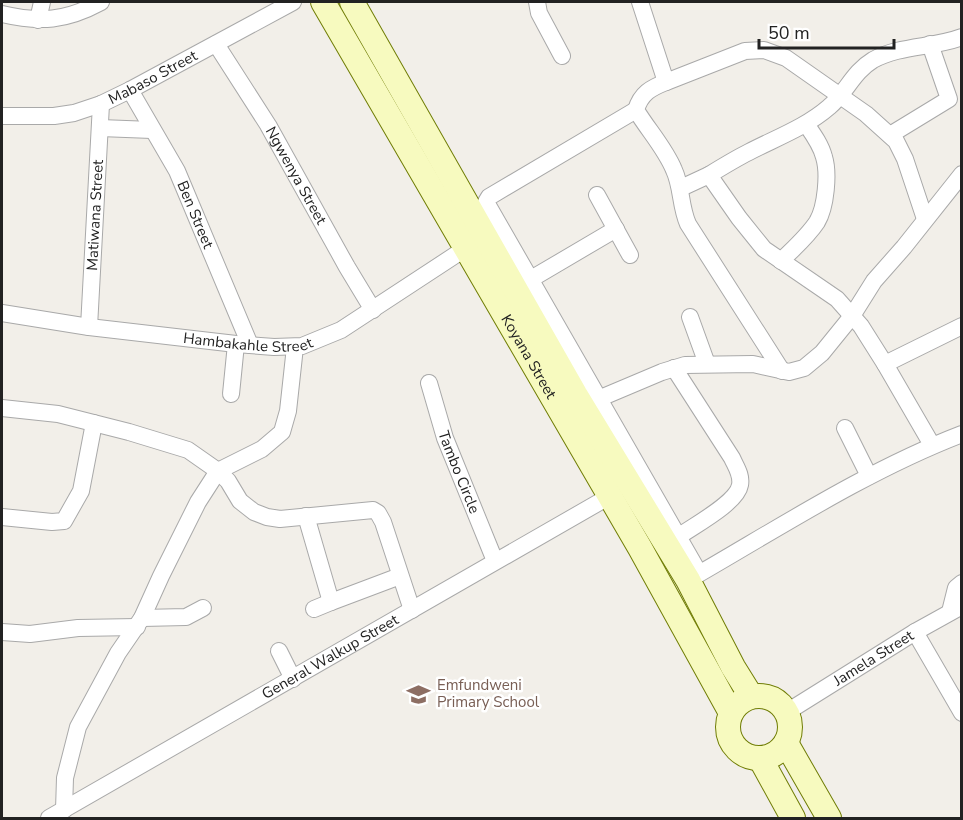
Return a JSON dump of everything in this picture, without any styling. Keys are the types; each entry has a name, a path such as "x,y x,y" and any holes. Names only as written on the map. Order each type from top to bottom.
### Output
{"main road":[{"name":"Koyana Street","path":"323,2 610,495 731,713 728,723 733,744 740,751 760,758"},
{"name":"Koyana Street","path":"352,2 575,394 694,576 733,667 751,696"},
{"path":"731,713 736,705 751,696 772,698 787,712 790,733 786,743 779,751 760,758 793,819"},
{"path":"786,743 829,819"}],"street":[{"path":"38,20 42,2"},
{"path":"2,14 38,20 73,15 101,2"},
{"name":"Mabaso Street","path":"2,116 54,116 74,113 101,104 293,2"},
{"path":"537,2 539,13 562,56"},
{"path":"640,2 666,82"},
{"path":"681,188 806,124 841,96 858,72 872,61 896,52 962,37"},
{"name":"Ngwenya Street","path":"216,44 268,125 346,267 373,310"},
{"path":"890,135 949,99 930,44"},
{"path":"925,219 905,159 899,146 890,135 866,114 786,58 764,50 735,54 688,75 650,88 641,97 636,110 487,199 487,204 678,537 694,576 869,476 932,445 962,434"},
{"name":"Ben Street","path":"130,90 177,171 186,191 243,344"},
{"name":"Matiwana Street","path":"89,327 101,104"},
{"path":"636,110 674,169 681,188 682,211 688,224 782,370"},
{"path":"782,261 820,217 824,199 825,158 806,124"},
{"path":"100,128 152,130"},
{"path":"709,175 764,249 821,286 837,299 861,326 932,445"},
{"path":"598,399 674,368 707,364 753,364 782,370 798,370 811,363 852,316 865,292 960,178"},
{"path":"597,195 630,255"},
{"path":"531,279 616,229"},
{"name":"Hambakahle Street","path":"2,313 89,327 243,344 295,347 328,337 466,248"},
{"path":"690,317 707,364"},
{"path":"885,364 962,327"},
{"path":"231,394 243,344"},
{"path":"64,810 65,778 78,727 120,649 139,623 186,525 218,471 262,448 282,432 288,411 295,347"},
{"path":"674,368 732,458 738,469 740,482 738,492 730,501 678,537"},
{"name":"Tambo Circle","path":"429,383 445,438 495,561"},
{"path":"2,408 42,412 94,423 188,450 218,471 228,481 240,501 254,512 267,517 280,519 366,510 378,513 412,610"},
{"path":"2,517 64,521 81,491 94,423"},
{"path":"845,428 869,476"},
{"name":"General Walkup Street","path":"49,819 610,495"},
{"path":"306,516 331,602"},
{"path":"314,609 400,576"},
{"path":"956,609 956,588 962,583"},
{"path":"2,632 30,634 139,623 186,616 203,608"},
{"name":"Jamela Street","path":"787,712 956,609"},
{"path":"915,632 962,713"},
{"path":"279,651 293,679"}],"place":[{"name":"Emfundweni Primary School","path":"419,694"}]}
